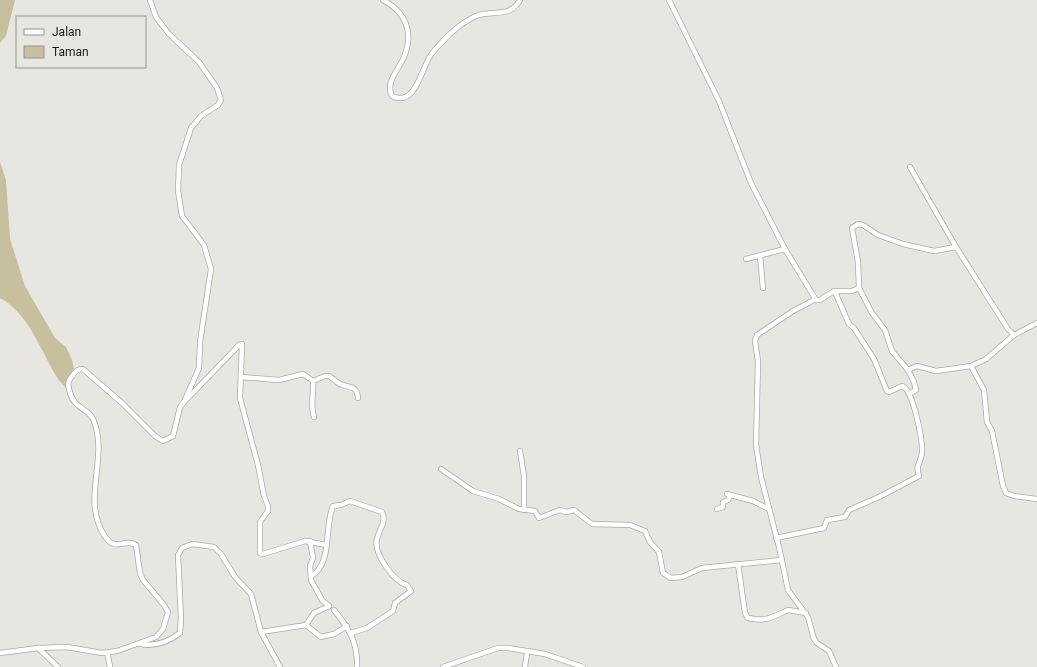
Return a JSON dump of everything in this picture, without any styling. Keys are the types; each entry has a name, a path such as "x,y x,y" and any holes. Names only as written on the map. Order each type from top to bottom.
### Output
{"street":[{"path":"150,0 156,17 169,34 199,62 217,88 221,100 218,105 201,116 191,128 179,165 178,191 182,216 204,245 211,270 200,342 198,368 184,402"},
{"path":"383,0 398,9 404,16 406,27 407,46 404,57 390,84 392,96 398,98 405,97 418,85 427,60 448,36 476,16 502,13 514,9 520,0"},
{"path":"669,0 719,101 751,183 785,249 816,300"},
{"path":"910,167 956,247 1008,329 1014,335"},
{"path":"909,394 916,390 916,386 908,370 892,351 885,330 872,312 859,288 858,262 852,231 854,226 863,225 878,235 903,244 934,251 956,247"},
{"path":"746,258 785,249"},
{"path":"760,256 763,288"},
{"path":"836,667 829,651 817,643 806,613 788,590 782,560 760,476 756,445 758,362 755,341 758,335 793,311 835,292 852,291 859,288"},
{"path":"776,538 824,528 827,520 845,517 849,510 879,498 892,489 919,477 917,467 922,454 921,444 916,416 906,387 902,386 889,392 887,391 874,359 854,328 849,324 835,292"},
{"path":"908,370 917,366 936,371 971,366 986,359 1014,335 1037,323"},
{"path":"0,653 38,648 67,647 96,653 107,652 141,644 156,637 164,629 168,612 143,580 140,573 136,545 132,543 116,545 111,543 103,533 95,511 94,486 97,469 97,430 93,418 71,399 68,381 79,369 82,369 122,403 155,436 162,441 169,440 173,436 180,407 242,344 243,348 239,393 245,422 258,465 264,496 268,506 268,511 260,522 260,553 270,552 300,542 326,545"},
{"path":"971,366 984,390 987,422 992,430 1003,486 1006,493 1014,496 1037,499"},
{"path":"241,377 280,380 303,374 313,381"},
{"path":"313,381 329,376 340,384 355,388 358,398"},
{"path":"313,381 314,393 311,407 314,417"},
{"path":"520,451 524,476 524,510"},
{"path":"441,469 466,488 524,510 536,512 539,518 560,510 566,512 574,510 592,524 630,525 645,531 650,542 659,552 663,574 671,578 684,576 702,568 782,560"},
{"path":"717,509 723,507 723,502 728,500 728,495 752,501 769,509"},
{"path":"311,576 318,571 323,564 329,536 329,516 334,506 341,505 348,501 379,511 384,519 376,541 381,560 400,582 407,585 411,591 395,603 392,611 367,628 351,633"},
{"path":"261,632 306,625 314,614 328,606 322,600 312,580 310,566 312,558 310,542"},
{"path":"141,644 148,645 167,642 180,633 181,618 178,555 182,548 192,544 214,547 221,554 235,577 251,594 261,632 280,667"},
{"path":"738,564 745,613 748,618 762,619 776,617 788,610 806,613"},
{"path":"334,610 351,633 357,654 357,667"},
{"path":"306,625 321,637 334,634 347,626"},
{"path":"38,648 58,667"},
{"path":"443,667 498,648 508,648 527,653 552,656 583,667"},
{"path":"107,652 110,667"},
{"path":"525,667 527,653"}],"green space":[{"path":"0,0 15,0 6,36 0,43"},
{"path":"0,162 6,180 10,239 25,286 55,338 66,347 72,360 74,369 70,381 74,397 58,379 27,323 19,313 0,298"}]}
